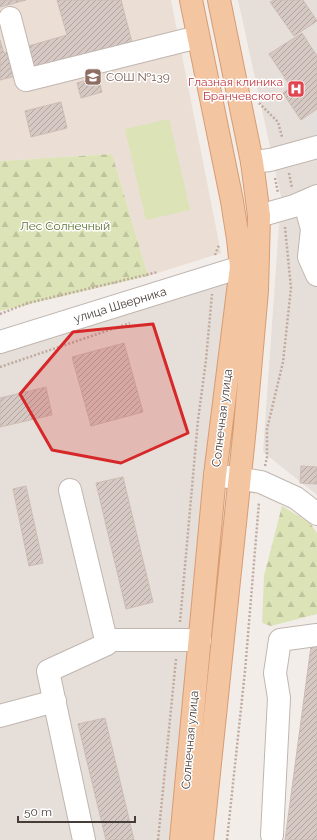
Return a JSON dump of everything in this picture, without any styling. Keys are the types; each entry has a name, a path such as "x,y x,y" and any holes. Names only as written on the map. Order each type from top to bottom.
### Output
{"main road":[{"name":"Солнечная улица","path":"181,840 215,475 240,267 238,239 232,201 191,0"},
{"name":"Солнечная улица","path":"202,840 240,479 257,291 258,216 252,162 219,0"}],"street":[{"path":"10,18 26,80 198,37"},
{"path":"252,162 270,160 317,147"},
{"path":"258,216 309,200 307,211 312,229 309,257 317,275"},
{"name":"улица Шверника","path":"0,342 240,267"},
{"path":"215,475 261,482 296,498 317,514"},
{"path":"70,490 108,644 48,671 84,840"},
{"path":"272,834 279,698 275,673 280,640 317,635"},
{"path":"106,640 200,640"},
{"path":"0,716 55,702"}],"path":[{"path":"0,314 28,303 160,271"},
{"path":"158,840 198,420 206,360 212,295 217,274"},
{"path":"0,367 136,321"}],"highlighted area":[{"path":"153,324 188,433 121,463 52,450 20,394 73,332"}],"shaded area":[{"name":"СОШ №139","path":"0,0 171,0 221,253 148,276 112,154 0,161"},
{"path":"238,0 317,0 317,495 263,452 281,197"},
{"path":"317,111 317,140 304,120"},
{"path":"239,279 178,840 0,840 0,353"}],"green space":[{"path":"169,119 190,210 146,220 125,129"},
{"name":"Лес Солнечный","path":"112,154 148,276 0,311 0,161"},
{"path":"282,506 310,523 317,533 317,614 271,626 262,623 264,576"}],"building":[{"path":"0,0 26,0 0,7"},
{"path":"57,0 121,0 133,46 0,80 0,40 4,53 67,35"},
{"path":"274,0 303,0 317,21 294,36 270,2"},
{"path":"302,33 317,56 317,109 301,120 283,93 291,87 269,54"},
{"path":"98,77 102,92 81,98 77,83"},
{"path":"61,102 67,128 31,137 25,111"},
{"path":"124,343 143,412 91,426 72,357"},
{"path":"46,387 52,415 0,427 0,398"},
{"path":"301,466 317,467 317,484 300,483"},
{"path":"123,477 153,602 126,609 96,483"},
{"path":"26,486 43,563 29,566 13,489"},
{"path":"311,646 317,647 317,840 285,840"},
{"path":"105,718 134,840 106,840 78,724"}],"place":[{"name":"СОШ №139","path":"93,77"},
{"name":"Глазная клиника Бранчевского","path":"296,89"}]}
